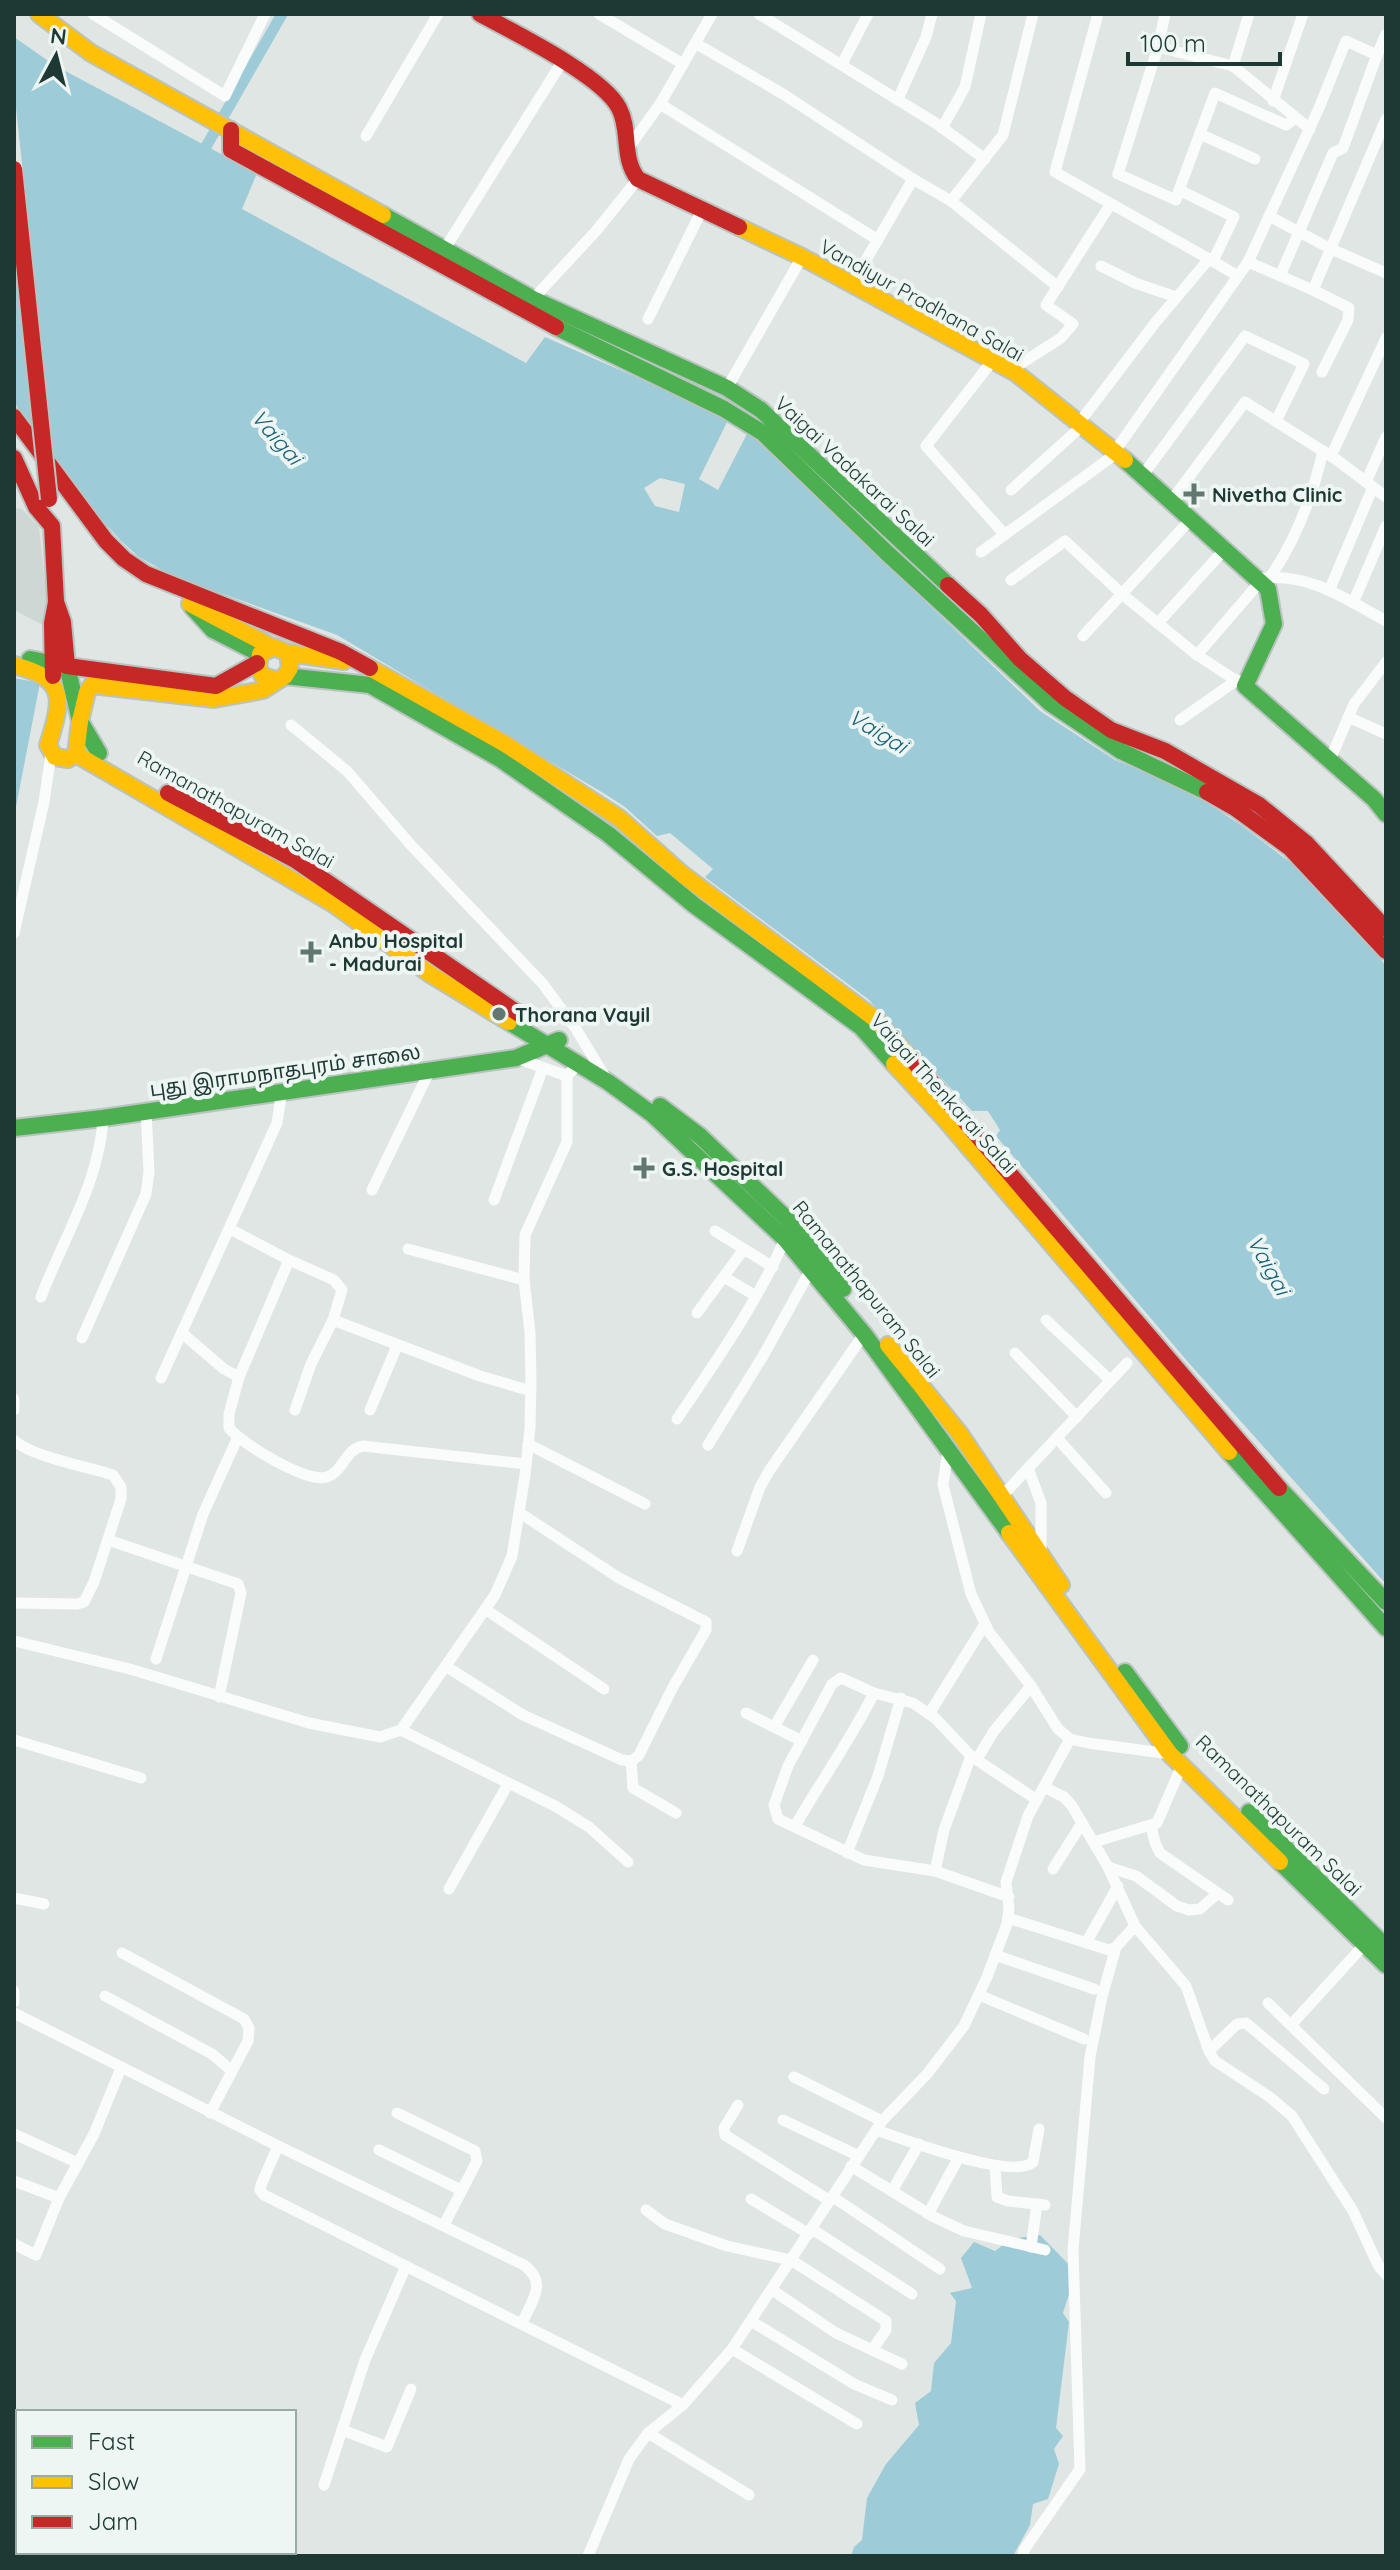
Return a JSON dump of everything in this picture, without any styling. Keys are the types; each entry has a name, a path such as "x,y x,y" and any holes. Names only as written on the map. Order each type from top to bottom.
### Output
{"main road":[{"name":"Vaigai Vadakarai Salai","path":"39,14 91,53 444,250 528,304 763,433 887,553 1050,703 1121,751 1188,781 1235,808 1290,848 1386,951"},
{"path":"480,14 562,62 615,101 632,173 638,179"},
{"path":"222,124 231,150 528,304"},
{"path":"14,169 52,526 56,602 52,623 60,665 53,683"},
{"name":"Vandiyur Pradhana Salai","path":"638,179 802,257 1011,370 1116,452 1224,550 1262,579 1268,589 1274,624 1241,683"},
{"name":"Vaigai Vadakarai Salai","path":"528,304 727,388 761,410 981,615 1020,659 1065,698 1111,730 1176,757 1259,805 1306,843 1386,929"},
{"path":"738,418 747,401"},
{"name":"Vaigai Thenkarai Salai","path":"14,417 106,541 124,559 174,587 341,652 505,744 619,818 682,874 875,1019 950,1102 1298,1510 1386,1602"},
{"path":"14,458 36,507 52,526"},
{"name":"Vaigai Thenkarai Salai","path":"174,587 214,632 263,655"},
{"path":"14,655 60,665 216,686 263,655 280,648 288,653 290,668 280,678 263,676 263,655"},
{"name":"Vaigai Thenkarai Salai","path":"288,653 360,664"},
{"path":"14,665 44,672 53,683 59,702 49,741 51,754 63,760 77,747 80,721"},
{"name":"Ramanathapuram Salai","path":"60,665 80,721 99,753 128,773 295,860 552,1043 572,1071 608,1082 652,1114 785,1239 864,1334 1176,1760 1386,1965"},
{"name":"Vaigai Thenkarai Salai","path":"80,721 87,692 92,685 214,699 263,690 280,678 370,685 500,759 608,834 694,905 861,1027 944,1118 1285,1517 1386,1628"},
{"path":"1241,683 1374,799 1386,814"},
{"path":"77,747 99,753"},
{"name":"Ramanathapuram Salai","path":"77,747 332,903 430,974 552,1043 598,1065 700,1136 788,1220 960,1434 1041,1555 1186,1754 1286,1847 1386,1947"},
{"name":"புது இராமநாதபுரம் சாலை","path":"14,1128 516,1058 552,1043"}],"street":[{"path":"93,14 225,96 265,14"},
{"path":"366,136 438,14"},
{"path":"599,14 624,19 683,64"},
{"path":"627,150 660,104 712,14"},
{"path":"759,14 898,99 985,159"},
{"path":"842,64 868,14"},
{"path":"898,99 926,37 932,14"},
{"path":"942,128 965,87 981,14"},
{"path":"951,201 1003,135 1033,14"},
{"path":"1098,14 1055,172 1238,276"},
{"path":"1165,14 1158,47 1118,174 1176,200 1215,93 1286,125 1296,118"},
{"path":"1233,66 1249,14"},
{"path":"1273,101 1303,14"},
{"path":"1280,276 1333,153 1343,148 1386,34"},
{"path":"981,552 1116,452 1248,262 1310,129 1346,41 1377,55"},
{"path":"695,43 783,94 951,201 1058,287"},
{"path":"1158,47 1233,66 1310,129"},
{"path":"444,250 562,62"},
{"path":"660,104 878,240"},
{"path":"1313,290 1386,119"},
{"path":"1200,134 1255,159"},
{"path":"528,304 583,241 596,231 638,179"},
{"path":"852,284 913,179"},
{"path":"1011,490 1080,424 1176,297 1211,260 1234,217 1179,190"},
{"path":"1011,370 1061,338 1073,324 1046,305 1110,205"},
{"path":"648,319 702,210"},
{"path":"1269,216 1331,249 1386,273"},
{"path":"727,388 802,257"},
{"path":"1248,262 1349,308 1348,320 1322,372"},
{"path":"1101,266 1135,283 1176,297"},
{"path":"1143,475 1245,336 1304,364 1276,421"},
{"path":"1197,655 1262,579 1303,515 1327,454 1386,338"},
{"path":"993,360 926,446 1005,535"},
{"path":"1171,501 1245,402 1327,454 1386,497"},
{"path":"1329,591 1386,437"},
{"path":"1083,636 1191,519"},
{"path":"1353,603 1386,526"},
{"path":"1011,580 1062,540 1197,655 1241,683 1180,720"},
{"path":"1158,623 1224,550"},
{"path":"1262,579 1299,578 1386,621"},
{"path":"1330,760 1348,717 1363,691 1386,662"},
{"path":"1348,717 1386,734"},
{"path":"291,725 347,771 410,844 543,984 576,1029 608,1082"},
{"path":"14,933 44,802 51,754"},
{"path":"14,1641 130,1669 309,1723 380,1737 401,1730 495,1595 512,1556 520,1513 531,1391 530,1332 524,1280 525,1235 567,1142 572,1071 543,1068 516,1058"},
{"path":"494,1200 543,1068"},
{"path":"372,1190 430,1070"},
{"path":"161,1378 277,1123 282,1090"},
{"path":"82,1338 146,1194 149,1172 146,1110"},
{"path":"41,1297 95,1166 102,1141 103,1118"},
{"path":"230,1229 339,1284 341,1300 311,1364 295,1410"},
{"path":"715,1231 773,1267"},
{"path":"677,1419 756,1296 785,1239"},
{"path":"408,1249 524,1280"},
{"path":"697,1313 744,1249"},
{"path":"289,1260 239,1377 229,1414 229,1428 237,1439 306,1476 319,1478 328,1477 350,1451 363,1446 526,1464"},
{"path":"708,1445 763,1356 810,1271"},
{"path":"724,1277 756,1296"},
{"path":"333,1320 480,1376 531,1391"},
{"path":"1046,1320 1110,1380"},
{"path":"182,1333 224,1369 239,1377"},
{"path":"737,1551 765,1479 864,1334"},
{"path":"370,1410 397,1346"},
{"path":"1015,1353 1077,1417"},
{"path":"1002,1496 1127,1363"},
{"path":"14,1399 14,1410"},
{"path":"960,1434 947,1451 943,1485 971,1594 985,1624 1058,1729 1070,1739 1176,1760 1161,1818 1151,1826 1094,1842"},
{"path":"1057,1438 1106,1493"},
{"path":"156,1659 203,1514 237,1439"},
{"path":"14,1440 21,1447 113,1475 118,1480 121,1499 84,1602 14,1603"},
{"path":"528,1444 645,1504"},
{"path":"1028,1468 1041,1503 1041,1555"},
{"path":"447,1667 523,1715 622,1760 631,1761 639,1755 673,1687 703,1637 707,1624 619,1578 520,1513"},
{"path":"108,1540 236,1582 241,1593 219,1697"},
{"path":"485,1609 604,1689"},
{"path":"929,1714 985,1624"},
{"path":"774,1727 813,1660"},
{"path":"1009,1897 935,1871 873,1862 847,1853 778,1819 773,1810 788,1766 836,1680 846,1679 874,1693 901,1698 929,1714 974,1758 1037,1800"},
{"path":"935,1871 944,1830 974,1758 1031,1686"},
{"path":"795,1826 858,1725 874,1693"},
{"path":"847,1853 878,1776 901,1698"},
{"path":"746,1713 802,1741"},
{"path":"401,1730 555,1806 589,1827 628,1862"},
{"path":"588,2556 629,2459 648,2433 683,2405 732,2349 879,2125 927,2074 964,2026 1008,1918 1007,1876 1028,1816 1070,1739"},
{"path":"14,1740 141,1778"},
{"path":"631,1761 633,1788 676,1813"},
{"path":"449,1889 508,1784"},
{"path":"1044,1787 1064,1797 1108,1867 1135,1926 1186,1986 1215,2061 1271,2098 1292,2116 1353,2211 1378,2265 1386,2275"},
{"path":"1053,1869 1082,1823"},
{"path":"1108,1867 1136,1876 1177,1906 1189,1910 1200,1909 1223,1897 1160,1853 1151,1826"},
{"path":"1086,1943 1118,1886"},
{"path":"14,1898 44,1904"},
{"path":"1008,1918 1109,1950 1116,1947 1135,1926"},
{"path":"1291,2025 1364,1945"},
{"path":"1023,2556 1024,2550 1080,2469 1073,2250 1090,2057 1116,1947"},
{"path":"122,1953 244,2019 249,2028 248,2041 210,2113"},
{"path":"995,1955 1094,1989"},
{"path":"14,1991 14,2002"},
{"path":"979,1995 1084,2039"},
{"path":"105,1996 212,2054 232,2071"},
{"path":"1268,2003 1386,2118"},
{"path":"14,2013 533,2272 537,2282 536,2292 522,2323"},
{"path":"1209,2051 1237,2024 1246,2023 1324,2089"},
{"path":"14,2244 36,2255 59,2198 94,2134 121,2068"},
{"path":"794,2077 919,2144 995,2166 1031,2165 1039,2129"},
{"path":"738,2105 724,2128 725,2135 940,2269"},
{"path":"397,2113 475,2151 477,2161 444,2225"},
{"path":"783,2120 855,2161 892,2191 928,2214 964,2231 1045,2250"},
{"path":"14,2134 78,2163"},
{"path":"892,2191 919,2144"},
{"path":"278,2146 261,2185 264,2195 683,2405"},
{"path":"379,2150 461,2190"},
{"path":"928,2214 959,2157"},
{"path":"995,2166 997,2197 1041,2205 1031,2247"},
{"path":"14,2181 59,2198"},
{"path":"751,2199 912,2294"},
{"path":"646,2210 665,2224 727,2246 791,2260 886,2321 886,2330 872,2350"},
{"path":"324,2485 365,2360 406,2266"},
{"path":"772,2290 836,2333 902,2364"},
{"path":"751,2321 854,2384 892,2400"},
{"path":"732,2349 857,2424"},
{"path":"342,2430 387,2447 411,2389"},
{"path":"648,2433 749,2495"}],"shaded area":[{"path":"14,508 22,509 39,527 49,619 47,627 14,610"}],"water":[{"name":"Vaigai","path":"14,37 54,65 257,173 242,209 526,363 545,337 729,418 699,479 718,490 748,432 1040,711 1115,760 1187,790 1291,863 1360,934 1386,966 1386,1584 1188,1362 996,1136 1000,1130 988,1111 972,1111 868,999 705,877 713,869 670,833 657,836 625,807 605,794 337,635 173,576 139,557 66,480 14,402","holes":["660,478 685,484 679,512 655,506 644,488"]},
{"path":"14,678 40,683 14,817"},
{"path":"1040,2235 1076,2272 1063,2313 1069,2322 1056,2428 1063,2436 1054,2449 1059,2464 1048,2499 1033,2504 1030,2525 1013,2556 851,2556 854,2547 862,2540 867,2498 886,2464 919,2425 915,2403 931,2391 934,2363 951,2343 956,2301 950,2293 972,2288 961,2258 974,2242 995,2251 1011,2239"}],"pier":[{"path":"14,89 55,470 33,437 14,260"}],"waterway":[{"path":"199,159 282,14"}],"traffic: fast":[{"path":"383,215 533,299 727,388 761,410 948,585"},
{"path":"556,327 724,409 763,433 887,553 1050,703 1121,751 1207,792"},
{"path":"1125,460 1268,589 1274,624 1245,686 1374,799 1386,814"},
{"path":"192,607 213,630 260,654"},
{"path":"30,659 67,666 80,721 99,753"},
{"path":"285,676 370,685 500,759 608,834 694,905 861,1027 894,1064"},
{"path":"509,1022 608,1082 652,1114 785,1239 864,1334 1009,1533"},
{"path":"14,1128 516,1058 559,1040"},
{"path":"660,1106 700,1136 788,1220 843,1289"},
{"path":"1229,1452 1386,1628"},
{"path":"1279,1488 1386,1602"},
{"path":"1125,1672 1180,1746"},
{"path":"1249,1812 1383,1944"},
{"path":"1280,1862 1386,1965"}],"traffic: slow":[{"path":"39,14 91,53 383,215"},
{"path":"739,227 802,257 1016,373 1125,460"},
{"path":"190,604 272,647"},
{"path":"80,721 87,692 92,685 214,699 263,690 285,676 290,668 288,653 274,647 260,654 258,668 263,676 276,680"},
{"path":"288,653 344,661"},
{"path":"14,665 44,677 52,684 58,703 48,745 55,757 68,759 76,754 80,721"},
{"path":"370,668 505,744 619,818 682,874 875,1019 915,1063"},
{"path":"76,754 332,903 430,974 509,1022"},
{"path":"894,1064 944,1118 1229,1452"},
{"path":"888,1345 960,1434 1061,1585"},
{"path":"1009,1533 1170,1754 1280,1862"}],"traffic: jam":[{"path":"480,14 577,69 610,96 623,117 630,162 638,179 739,227"},
{"path":"231,130 231,150 556,327"},
{"path":"14,169 49,499"},
{"path":"14,417 106,541 124,559 146,574 341,652 370,668"},
{"path":"14,458 36,507 52,526 56,602 52,623 53,676"},
{"path":"948,585 981,615 1020,659 1065,698 1111,730 1165,751 1259,805 1306,843 1386,929"},
{"path":"56,602 63,622 67,666 216,686 257,663"},
{"path":"1207,792 1290,848 1386,951"},
{"path":"168,793 295,860 519,1014"},
{"path":"915,1063 1279,1488"}],"place":[{"name":"Nivetha Clinic","path":"1194,494"},
{"name":"Anbu Hospital - Madurai","path":"311,952"},
{"name":"Thorana Vayil","path":"499,1014"},
{"name":"G.S. Hospital","path":"644,1168"}]}
